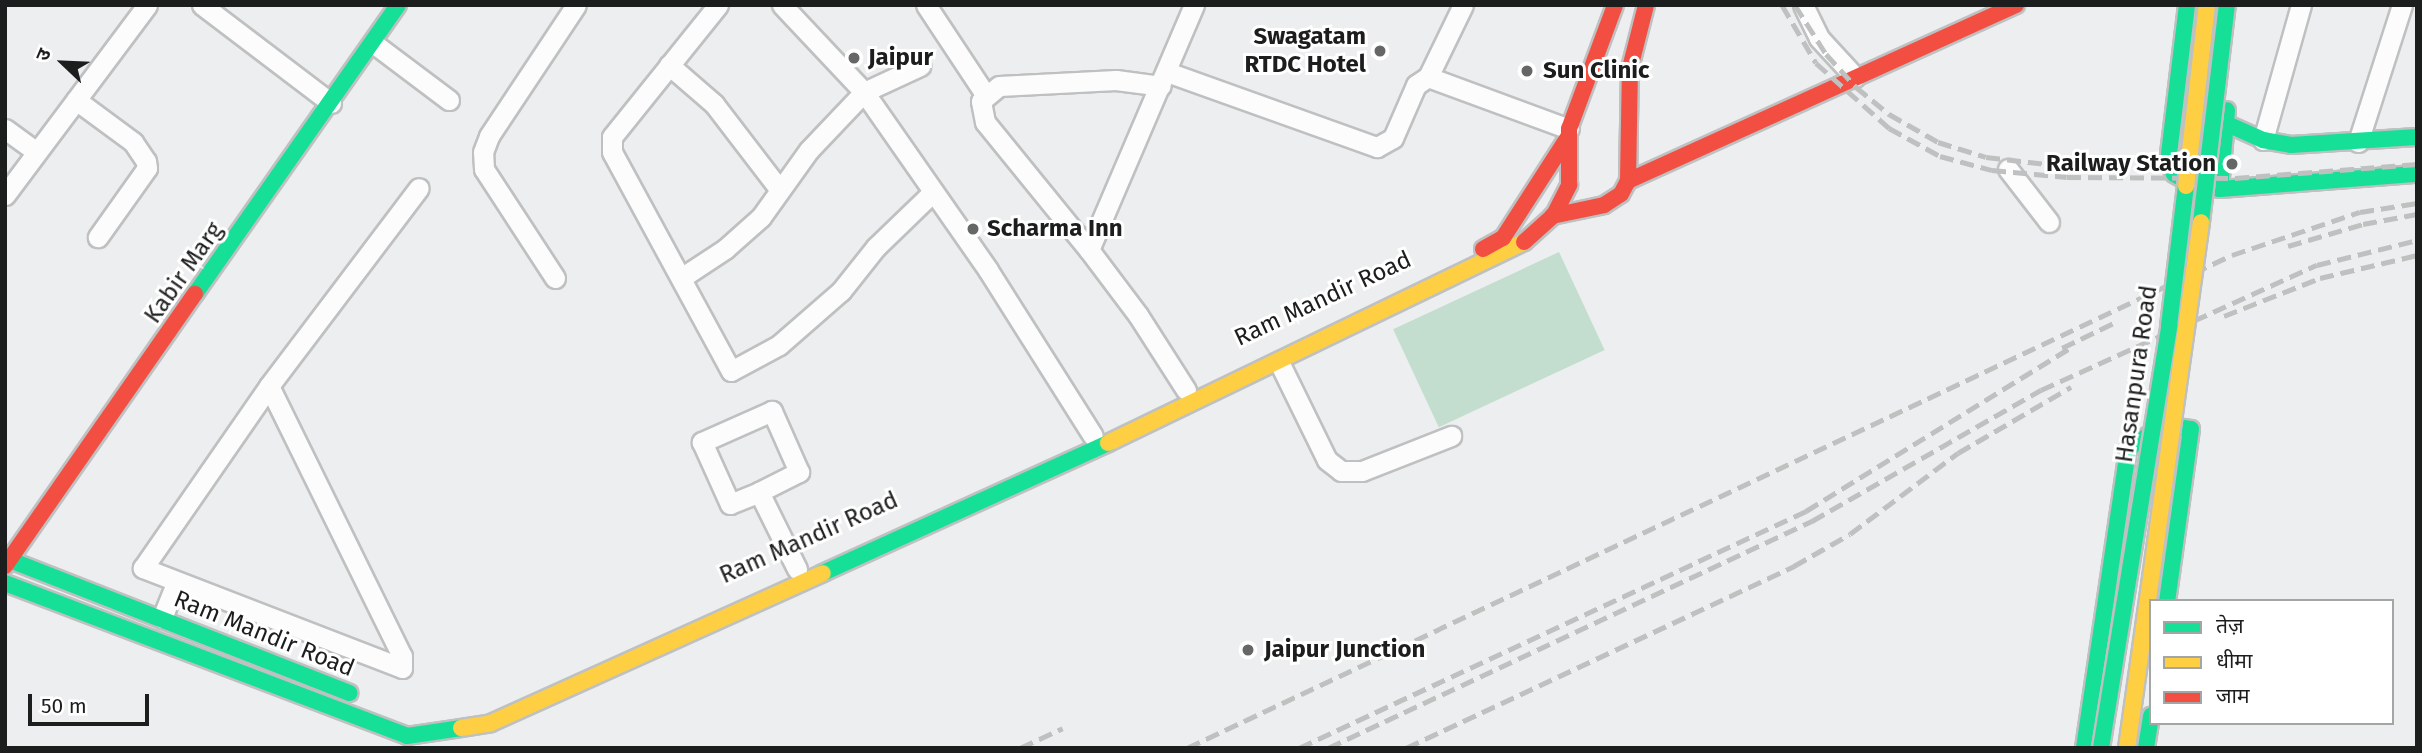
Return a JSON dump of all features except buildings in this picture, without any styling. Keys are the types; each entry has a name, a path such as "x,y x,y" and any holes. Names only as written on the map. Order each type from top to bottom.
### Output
{"street":[{"path":"5,195 147,5"},
{"path":"202,5 331,103"},
{"path":"555,278 484,169 483,152 489,136 576,5"},
{"path":"782,5 864,92 1093,436"},
{"path":"926,5 985,94"},
{"path":"1089,250 1194,5"},
{"path":"1186,390 1138,315 985,122 979,107 985,94 999,86 1085,80 1164,79 1377,147 1393,138 1416,85 1428,77 1463,5"},
{"path":"1552,216 1569,185 1569,133 1615,5"},
{"path":"1552,216 1604,205 1621,194 1628,181 1632,153 1630,68 1646,5"},
{"path":"1803,5 1819,38 1855,77"},
{"path":"1628,181 2016,5"},
{"path":"2187,5 2168,162 2174,174 2192,184 2220,189 2417,174"},
{"name":"Hasanpura Road","path":"2101,748 2169,326 2207,5"},
{"path":"2127,748 2192,303 2227,5"},
{"path":"2220,189 2239,5"},
{"path":"2263,140 2301,5"},
{"path":"2358,142 2402,5"},
{"name":"Kabir Marg","path":"7,561 397,6"},
{"path":"711,8 612,137 612,152 731,371 779,345 841,291 876,247 933,192"},
{"path":"373,43 449,100"},
{"path":"669,65 713,104 780,190"},
{"path":"681,278 726,249 761,217 809,150 864,92 919,66"},
{"path":"1428,77 1569,133"},
{"path":"76,100 133,142 146,161 147,168 98,237"},
{"path":"2225,123 2263,140 2291,145 2417,137"},
{"path":"5,129 37,152"},
{"name":"Ram Mandir Road","path":"412,717 454,718 523,693 1093,436 1503,239 1569,133"},
{"path":"2008,169 2049,222"},
{"path":"269,386 403,665 396,668 176,583 146,571 144,564 269,386 419,188"},
{"name":"Ram Mandir Road","path":"5,583 407,736 491,723 1068,462 1279,362 1522,243 1552,216"},
{"path":"1279,362 1327,460 1341,471 1362,471 1451,436"},
{"path":"772,411 799,472 759,492 730,504 702,442 772,411"},
{"path":"2084,748 2129,449 2163,425 2191,429 2167,599"},
{"path":"759,492 797,569"},
{"name":"Ram Mandir Road","path":"7,561 162,618 362,697"},
{"path":"153,639 176,583"},
{"path":"2146,748 2149,725"}],"green space":[{"path":"1559,252 1605,350 1439,427 1393,329"}],"railway":[{"path":"1782,5 1816,63 1889,128 1940,156 1992,170 2067,177 2235,178 2417,164"},
{"path":"1795,5 1826,54 1856,87 1889,114 1938,142 1986,157 2063,166"},
{"path":"1187,748 2232,255 2360,212 2417,203"},
{"path":"2288,246 2363,224 2417,214"},
{"path":"1328,748 1812,521 2041,390 2317,265 2417,240"},
{"path":"2224,316 2320,278 2417,255"},
{"path":"2062,348 2118,321"},
{"path":"1299,748 1806,511 2073,346"},
{"path":"1406,748 1794,566 1850,534 1958,453 2071,387"},
{"path":"1020,748 1063,728"}],"traffic: fast":[{"path":"195,294 398,5"},
{"path":"2187,5 2168,162 2174,174 2192,184 2220,189 2417,174"},
{"path":"2201,222 2227,5"},
{"path":"2220,189 2227,110"},
{"path":"2225,123 2263,140 2291,145 2417,137"},
{"path":"2101,748 2169,326 2186,186"},
{"path":"2084,748 2128,449 2163,425 2191,429 2167,599"},
{"path":"823,573 1108,443"},
{"path":"5,558 350,693"},
{"path":"5,583 407,736 461,728"},
{"path":"2146,748 2149,725"}],"traffic: slow":[{"path":"2186,186 2207,5"},
{"path":"2127,748 2201,222"},
{"path":"1108,443 1524,242"},
{"path":"461,728 491,723 823,573"}],"traffic: jam":[{"path":"1524,242 1554,215 1569,185 1569,129 1615,5"},
{"path":"1552,216 1604,205 1621,194 1628,181 1630,68 1646,5"},
{"path":"1628,181 2016,5"},
{"path":"1483,249 1503,238 1568,137"},
{"path":"5,566 195,294"}],"place":[{"name":"Swagatam RTDC Hotel","path":"1380,51"},
{"name":"Jaipur","path":"854,58"},
{"name":"Sun Clinic","path":"1527,71"},
{"name":"Railway Station","path":"2232,164"},
{"name":"Scharma Inn","path":"973,229"},
{"name":"Jaipur Junction","path":"1248,650"}]}
